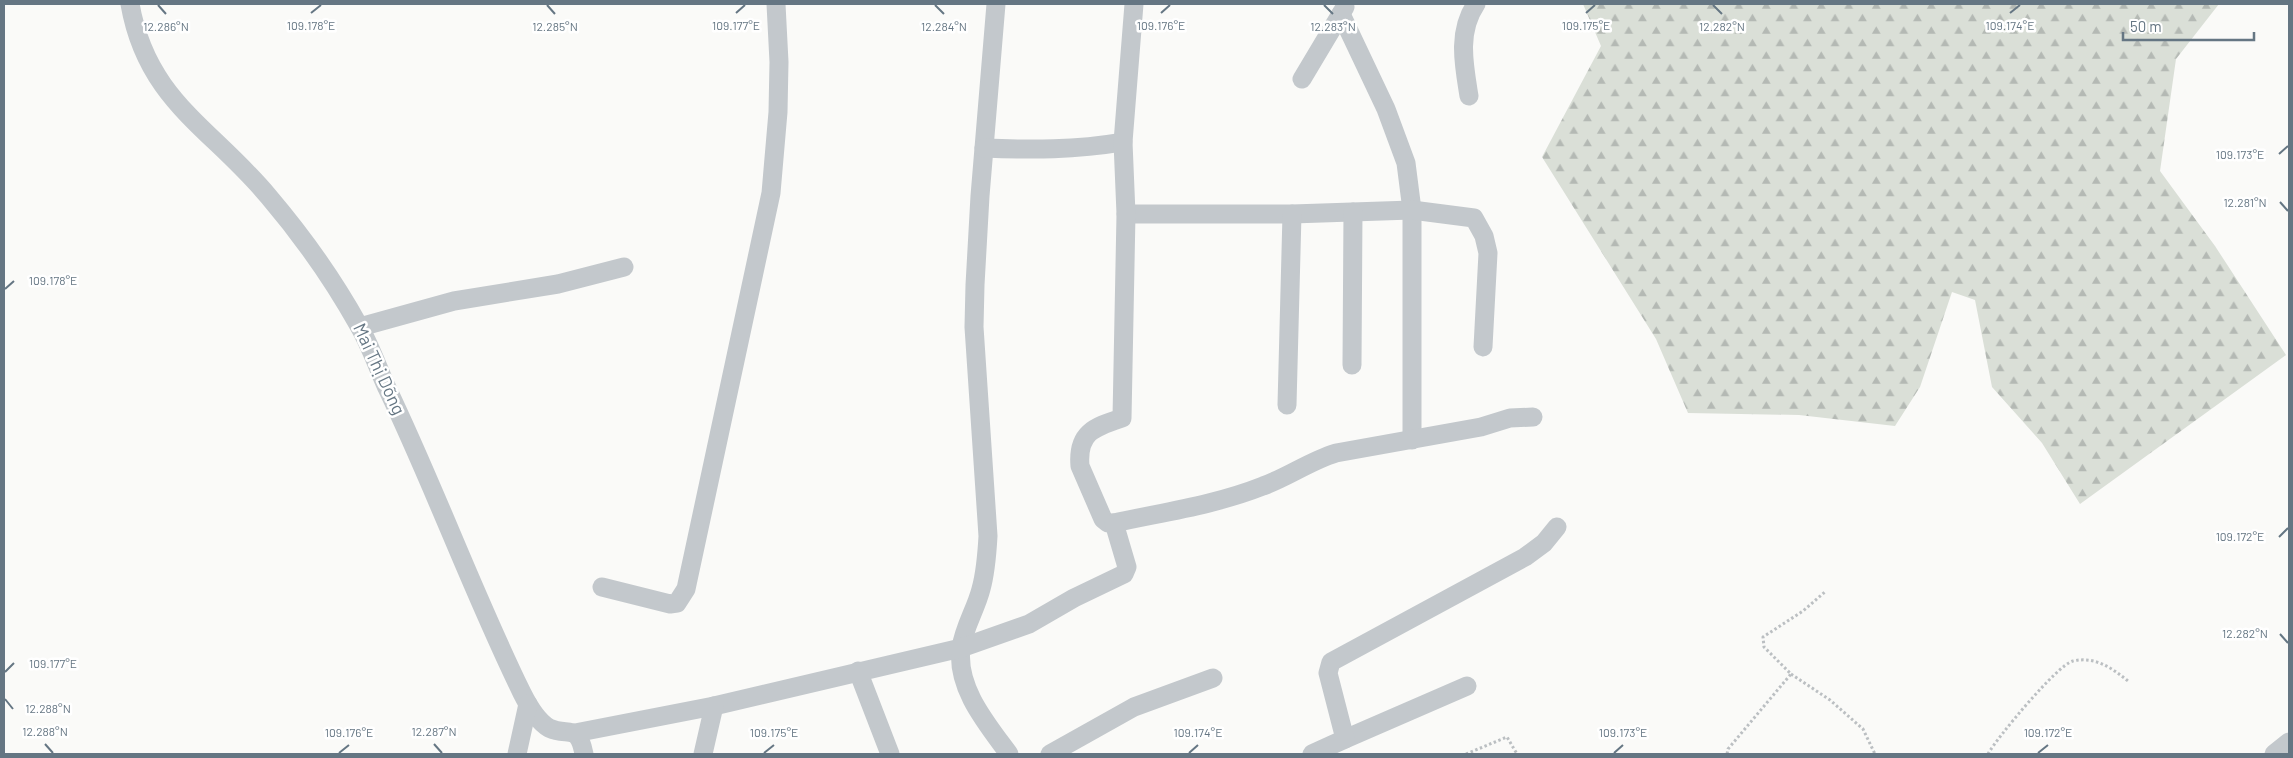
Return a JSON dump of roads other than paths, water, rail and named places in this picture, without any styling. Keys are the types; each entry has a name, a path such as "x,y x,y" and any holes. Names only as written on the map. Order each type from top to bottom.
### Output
{"street":[{"name":"Mai Thị Dõng","path":"130,4 144,55 158,80 184,111 268,194 299,234 360,327 504,656 528,704 547,727 575,733"},
{"path":"602,587 670,604 677,603 686,589 771,193 778,102 779,62 776,4"},
{"path":"996,4 976,249 974,327 988,536 987,566 981,591 961,648 962,672 971,697 986,723 1009,754"},
{"path":"1134,4 1123,142 1126,214 1122,418 1093,428 1084,441 1080,460 1080,466 1103,519 1108,523 1114,523 1212,504 1264,486 1320,458 1336,453 1481,427 1510,418 1533,417"},
{"path":"1469,96 1462,50 1468,23 1476,4"},
{"path":"1302,79 1344,9"},
{"path":"1344,9 1397,135 1406,163 1412,210 1412,440"},
{"path":"984,148 1045,150 1082,148 1123,142"},
{"path":"1126,214 1292,214 1412,210 1474,218 1484,236 1488,253 1483,347"},
{"path":"1352,365 1353,212"},
{"path":"1287,405 1292,214"},
{"path":"360,327 454,301 558,284 624,267"},
{"path":"584,754 580,740 575,733 714,706 961,648 1029,624 1074,598 1124,574 1127,567 1114,523"},
{"path":"1345,739 1328,672 1331,662 1526,557 1557,528"},
{"path":"858,671 890,754"},
{"path":"1050,754 1134,707 1213,678"},
{"path":"1312,754 1467,686"},
{"path":"517,754 528,704"},
{"path":"703,754 714,706"},
{"path":"2274,754 2289,742"}]}
